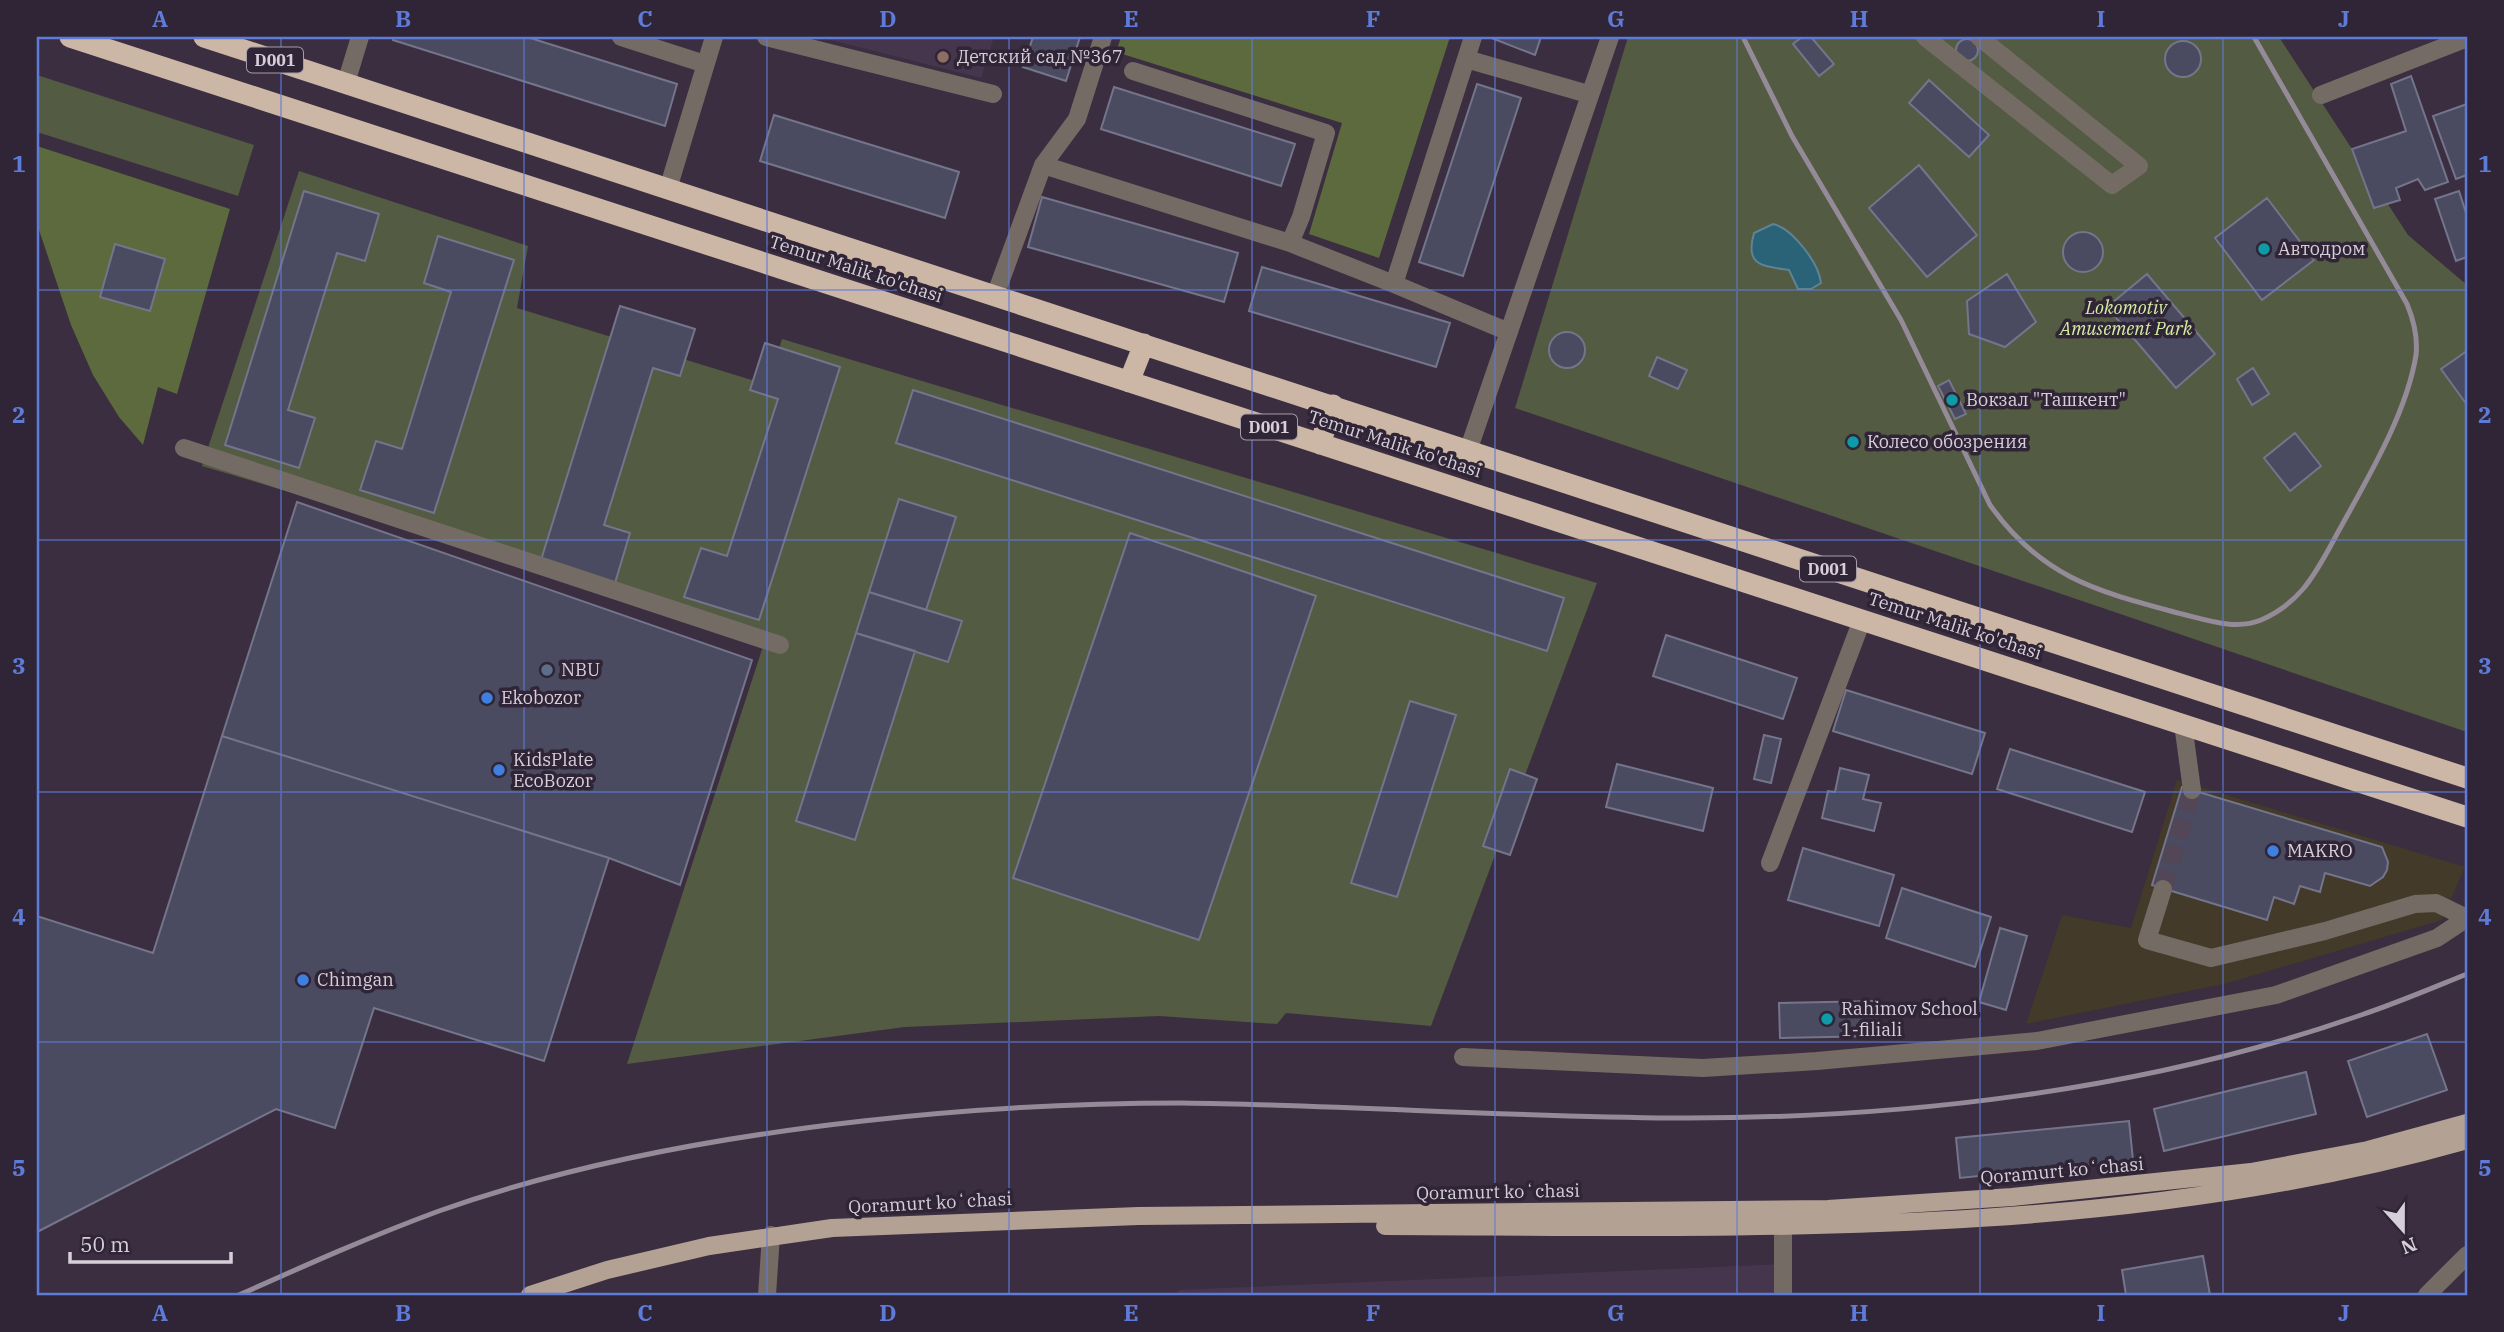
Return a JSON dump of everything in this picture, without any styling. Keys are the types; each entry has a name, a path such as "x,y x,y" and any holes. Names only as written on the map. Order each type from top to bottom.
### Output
{"highway":[{"name":"Temur Malik ko'chasi","path":"70,37 2467,817"},
{"name":"Temur Malik ko'chasi","path":"204,37 2467,778"},
{"path":"1129,382 1144,344"},
{"path":"1320,444 1333,405"}],"main road":[{"name":"Qoramurt koʻchasi","path":"530,1295 607,1270 771,1240 893,1224 1084,1218 1828,1209 2012,1197 2251,1172 2368,1150 2467,1123"},
{"name":"Qoramurt koʻchasi","path":"556,1295 660,1266 771,1240 1139,1226 1783,1228 1984,1218 2188,1199 2315,1179 2467,1140"}],"street":[{"path":"346,83 360,37"},
{"path":"621,37 705,64"},
{"path":"668,189 714,37"},
{"path":"766,37 993,94"},
{"path":"995,296 1043,165 1077,119 1103,37"},
{"path":"1394,284 1473,37"},
{"path":"1468,451 1588,94 1610,37"},
{"path":"1925,37 2112,185 2139,166 1979,37"},
{"path":"2321,94 2467,38"},
{"path":"1466,59 1588,94"},
{"path":"1133,71 1326,133 1301,217 1290,243"},
{"path":"1043,165 1290,243 1509,332"},
{"path":"184,447 780,645"},
{"path":"1770,863 1862,620"},
{"path":"2182,724 2192,790"},
{"path":"2163,889 2147,940 2211,958 2325,931 2414,904 2436,903 2467,918"},
{"path":"1463,1057 1703,1068 1817,1062 2037,1041 2276,995 2437,938 2467,918"},
{"path":"1783,1228 1783,1295"},
{"path":"767,1295 771,1240"},
{"path":"2427,1295 2467,1255"}],"shaded area":[{"name":"Детский сад №367","path":"819,37 994,37 981,78"},
{"path":"2177,780 2465,867 2442,920 2228,983 2026,1024 2062,915 2131,928"},
{"path":"1787,1264 1787,1295 1178,1295 1178,1290"}],"green space":[{"path":"1121,37 1450,37 1379,258 1309,234 1342,123 1116,52"},
{"name":"Lokomotiv Amusement Park","path":"1628,37 2279,37 2408,235 2467,285 2467,732 1515,408"},
{"path":"37,75 254,145 238,196 37,132"},
{"path":"37,146 230,209 177,394 158,387 143,445 119,417 93,375 71,325 37,224"},
{"path":"299,171 528,246 517,308 768,385 782,339 1597,583 1431,1026 1286,1013 1277,1024 1159,1016 905,1027 627,1064 767,634 202,466"}],"water":[{"path":"1773,224 1796,239 1810,257 1821,283 1811,289 1798,289 1789,270 1764,266 1754,259 1754,233"}],"building":[{"path":"394,37 527,37 677,84 665,126 393,40"},
{"path":"1033,37 1080,37 1066,81 1023,67"},
{"path":"1489,37 1541,37 1535,55"},
{"path":"1802,37 1811,37 1834,64 1819,76 1793,44"},
{"path":"1967,39 1977,46 1978,50 1971,60 1967,61 1957,54 1956,50 1963,40"},
{"path":"2183,41 2196,46 2201,59 2196,72 2183,77 2170,72 2165,59 2170,46"},
{"path":"2411,76 2448,182 2425,190 2418,179 2396,188 2400,200 2374,208 2352,149 2406,131 2391,84"},
{"path":"1929,80 1989,135 1969,157 1909,103"},
{"path":"1477,84 1521,98 1463,276 1419,262"},
{"path":"1114,87 1295,144 1281,186 1101,129"},
{"path":"2467,104 2467,175 2456,179 2433,116"},
{"path":"774,115 959,172 945,218 760,161"},
{"path":"1919,165 1977,235 1927,277 1869,208"},
{"path":"304,191 379,214 365,261 337,253 288,410 315,418 299,468 225,445"},
{"path":"2459,191 2467,216 2467,257 2456,261 2435,199"},
{"path":"1042,197 1238,253 1224,302 1028,247"},
{"name":"Автодром","path":"2267,198 2314,260 2262,300 2215,238"},
{"path":"2083,232 2097,238 2103,252 2097,266 2083,272 2069,266 2063,252 2069,238"},
{"path":"438,236 514,260 434,513 360,490 376,441 402,449 451,292 424,283"},
{"path":"115,244 165,259 150,311 100,297"},
{"path":"1262,267 1450,323 1436,367 1249,311"},
{"path":"2007,274 2036,322 2005,347 1969,334 1967,301"},
{"path":"2147,274 2215,354 2176,388 2107,307"},
{"path":"620,306 695,329 680,376 653,368 604,525 630,533 615,583 541,560"},
{"path":"1567,332 1580,337 1585,350 1580,363 1567,368 1554,363 1549,350 1554,337"},
{"path":"765,343 840,367 759,620 684,597 701,548 727,556 778,399 750,390"},
{"path":"2467,351 2467,405 2441,369"},
{"path":"1657,357 1687,370 1678,389 1649,376"},
{"path":"2253,368 2269,394 2252,405 2237,379"},
{"name":"Вокзал \"Ташкент\"","path":"1949,380 1966,414 1955,419 1938,386"},
{"path":"913,390 1564,598 1547,651 896,443"},
{"path":"2295,433 2321,466 2290,491 2264,458"},
{"path":"899,499 956,517 926,610 869,592"},
{"name":"Ekobozor","path":"297,502 752,660 680,885 609,858 222,736"},
{"path":"1130,533 1316,596 1199,940 1013,878"},
{"path":"869,592 962,621 948,662 856,633"},
{"path":"856,633 915,651 855,840 796,821"},
{"path":"1666,635 1797,678 1783,719 1653,676"},
{"path":"1846,690 1985,733 1972,774 1833,731"},
{"path":"1410,701 1456,715 1397,897 1351,883"},
{"path":"1764,735 1781,739 1771,783 1754,779"},
{"name":"Chimgan","path":"222,736 609,858 544,1061 374,1008 335,1128 276,1109 37,1232 37,916 153,953"},
{"path":"2010,749 2145,792 2132,832 1997,789"},
{"path":"1617,764 1713,788 1703,831 1606,807"},
{"path":"1840,768 1869,775 1863,799 1881,803 1874,831 1822,818 1828,791 1835,792"},
{"path":"1510,769 1537,779 1510,855 1483,846"},
{"name":"MAKRO","path":"2182,787 2382,847 2388,862 2387,870 2383,877 2370,886 2325,873 2320,892 2300,886 2294,904 2274,897 2267,920 2152,885"},
{"path":"1803,848 1894,875 1879,926 1788,900"},
{"path":"1902,888 1991,917 1975,967 1886,938"},
{"path":"2000,928 2027,936 2006,1010 1979,1002"},
{"name":"Rahimov School 1-filiali","path":"1875,1001 1876,1036 1780,1038 1779,1003"},
{"path":"2427,1034 2447,1090 2367,1117 2348,1061"},
{"path":"2306,1072 2316,1114 2164,1151 2154,1109"},
{"path":"2129,1121 2133,1160 1960,1178 1956,1138"},
{"path":"2203,1256 2210,1295 2126,1295 2122,1270"}],"tunnel":[{"path":"2163,889 2192,790"}],"railway":[{"path":"1743,37 1792,136 1901,320 1990,505 2010,530 2030,550 2073,578 2149,605 2230,624 2251,623 2278,611 2299,594 2314,574 2386,443 2404,399 2416,355 2415,329 2407,304 2254,37"},
{"path":"239,1295 388,1231 490,1194 648,1154 809,1127 942,1113 1103,1104 1244,1104 1674,1118 1760,1117 1935,1106 2109,1081 2195,1063 2279,1041 2361,1015 2467,974"}],"place":[{"name":"Детский сад №367","path":"943,57"},
{"name":"Автодром","path":"2264,249"},
{"name":"Вокзал \"Ташкент\"","path":"1952,400"},
{"name":"Колесо обозрения","path":"1853,442"},
{"name":"NBU","path":"547,670"},
{"name":"Ekobozor","path":"487,698"},
{"name":"KidsPlate EcoBozor","path":"499,770"},
{"name":"MAKRO","path":"2273,851"},
{"name":"Chimgan","path":"303,980"},
{"name":"Rahimov School 1-filiali","path":"1827,1019"}]}
